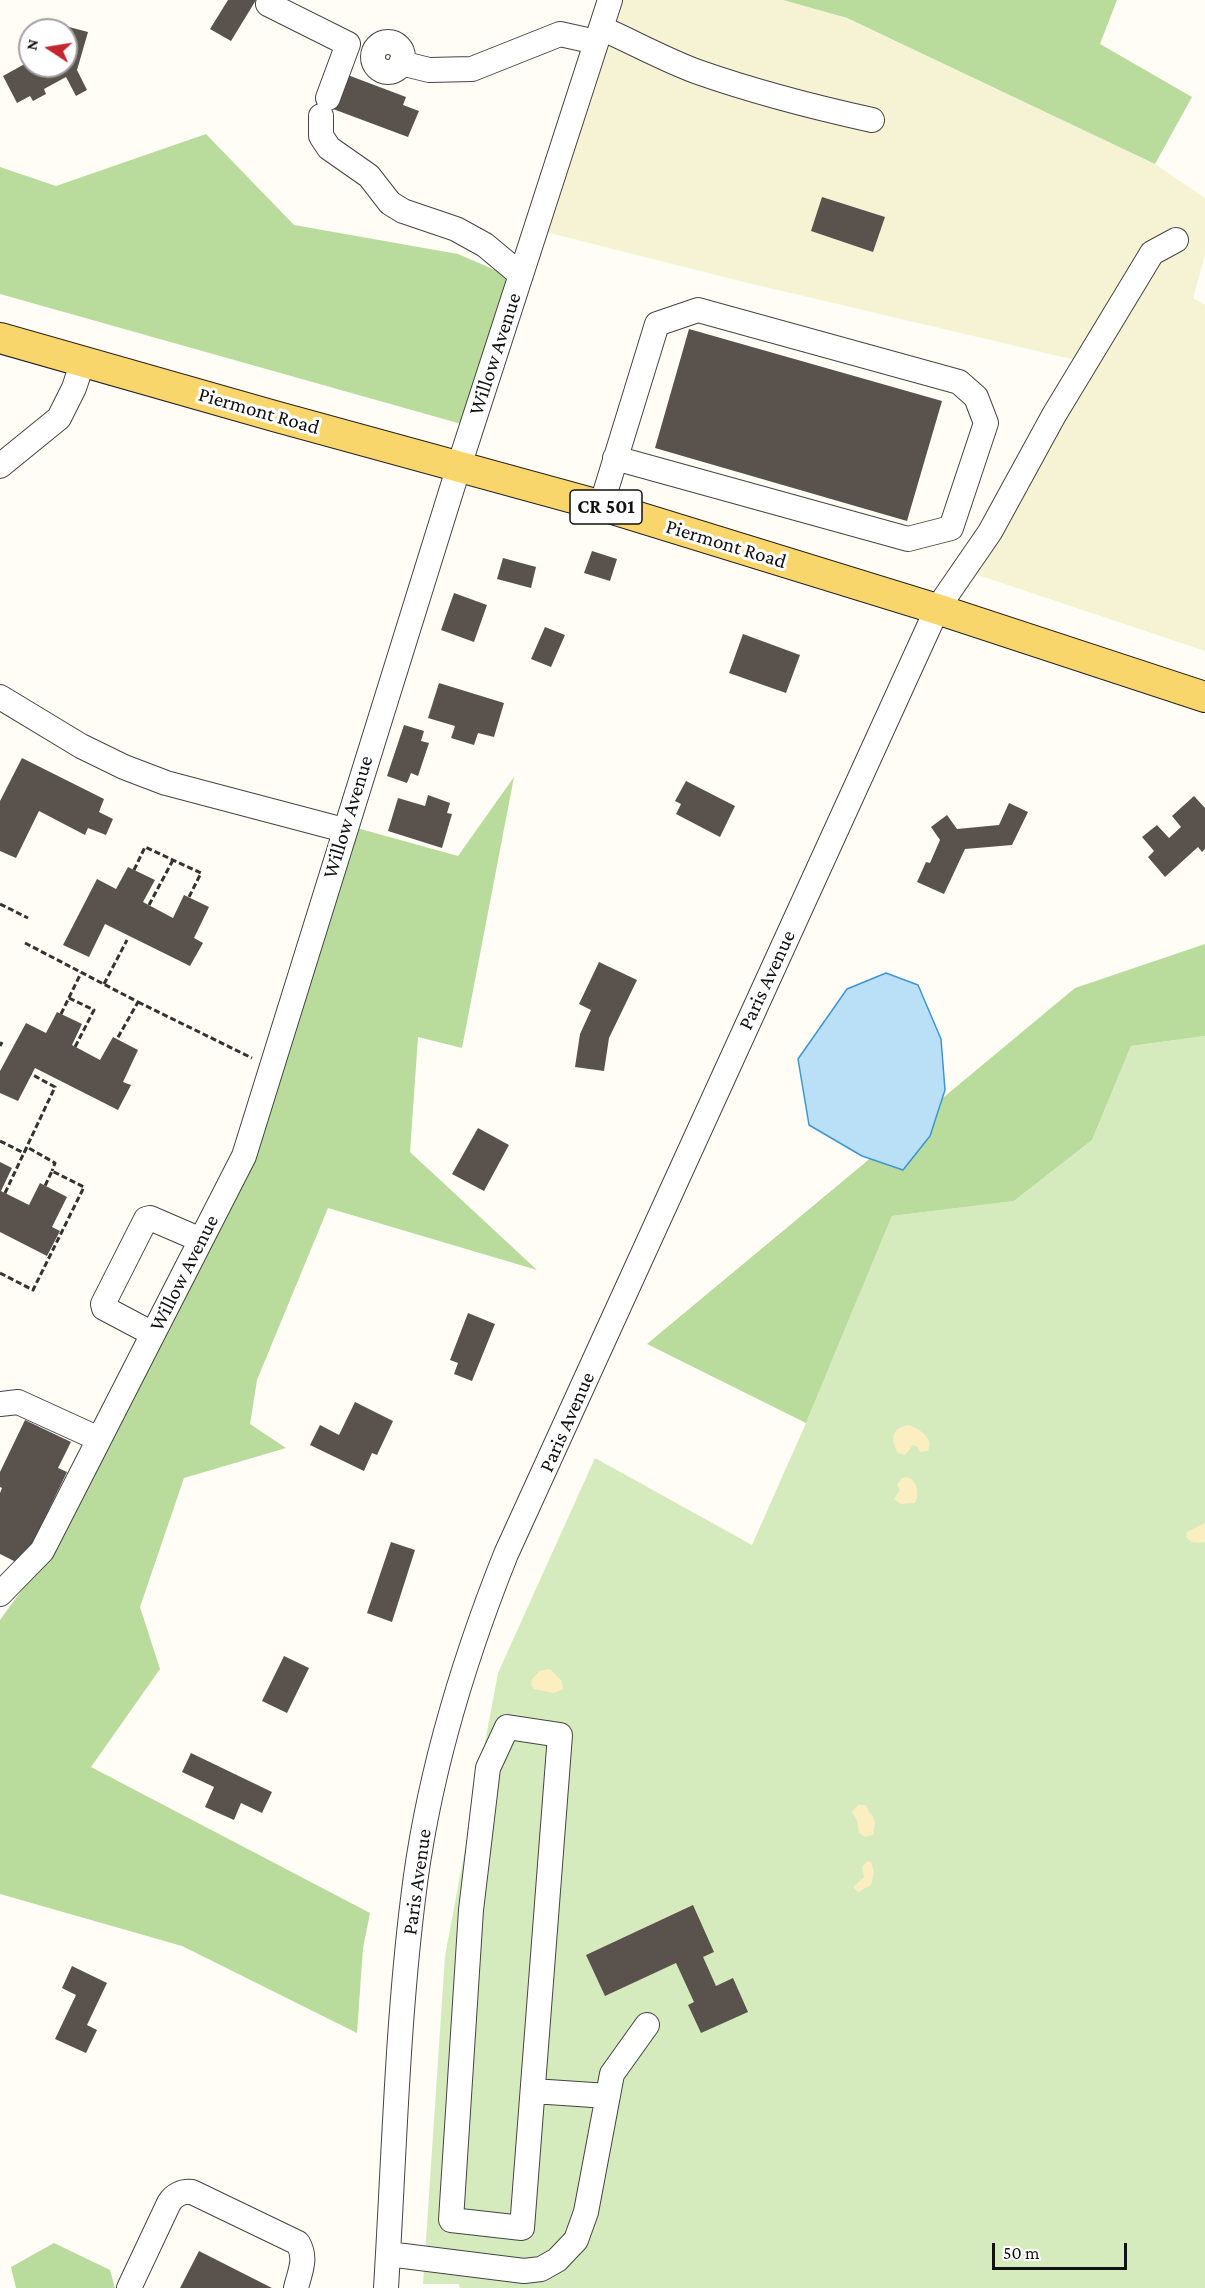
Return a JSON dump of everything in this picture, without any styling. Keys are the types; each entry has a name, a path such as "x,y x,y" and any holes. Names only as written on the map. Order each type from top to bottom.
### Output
{"main road":[{"name":"Piermont Road","path":"0,338 601,506 937,609 1205,697"}],"street":[{"name":"Willow Avenue","path":"0,1594 42,1551 244,1156 459,466 610,0"},
{"path":"268,4 348,44 374,52 376,66 384,71 394,70 401,63 429,70 472,69 560,34 599,35 713,77 776,97 872,120"},
{"path":"348,44 324,107 321,136 329,148 369,176 390,203 403,211 456,229 485,245 521,274"},
{"name":"Paris Avenue","path":"386,2288 405,1974 413,1898 423,1836 443,1741 487,1600 937,609 990,532 1054,415 1152,252 1176,240"},
{"path":"601,506 615,458 657,324 698,310 959,382 976,397 986,423 951,528 908,539 615,458"},
{"path":"0,466 59,418 74,388 83,362"},
{"path":"0,696 81,746 155,779 344,830"},
{"path":"153,1334 104,1308 103,1304 146,1219 150,1218 201,1240"},
{"path":"0,1404 18,1402 99,1439"},
{"path":"507,1727 560,1735 533,2091 522,2228 451,2220 471,1910 488,1768 507,1727"},
{"path":"388,2254 524,2271 542,2269 557,2260 576,2240 586,2212 612,2074 646,2025"},
{"path":"533,2091 608,2096"},
{"path":"129,2288 168,2203 172,2197 186,2191 297,2242 304,2260 296,2288"}],"path":[{"path":"134,870 145,847 201,873 189,897"},
{"path":"149,905 173,860"},
{"path":"0,904 28,918"},
{"path":"104,984 127,940"},
{"path":"26,944 271,1067"},
{"path":"61,1014 81,973"},
{"path":"69,998 94,1010 75,1047"},
{"path":"117,1039 138,1002"},
{"path":"5,1193 56,1087 31,1074"},
{"path":"0,1141 24,1153"},
{"path":"27,1147 55,1162 45,1186"},
{"path":"0,1273 33,1290 84,1187 52,1171"}],"shaded area":[{"path":"613,0 783,0 846,18 1155,164 1205,198 1205,255 1193,298 1205,305 1205,651 963,570 1088,363 744,282 542,231"}],"green space":[{"path":"783,0 1117,0 1100,44 1192,97 1155,164 847,18"},
{"path":"206,134 294,225 458,254 525,283 472,427 0,294 0,167 56,186"},
{"path":"514,777 462,1048 418,1037 410,1152 537,1270 328,1208 257,1380 250,1424 286,1448 184,1478 140,1607 160,1669 91,1767 370,1913 363,1948 357,2033 182,1946 0,1894 0,1620 67,1529 244,1183 346,825 458,856"},
{"path":"1205,944 1205,1036 1131,1046 1092,1140 1014,1201 892,1216 806,1423 647,1344 1075,988"},
{"path":"1205,1036 1205,2288 460,2288 459,2284 423,2284 445,1956 498,1673 595,1458 752,1545 806,1423 892,1216 1014,1201 1092,1140 1131,1046"},
{"path":"54,2243 110,2270 115,2288 16,2288 11,2267"}],"sand":[{"path":"909,1425 928,1438 928,1451 920,1452 918,1447 913,1445 905,1455 898,1453 893,1439 894,1435 903,1426"},
{"path":"906,1477 915,1484 917,1495 915,1503 901,1504 894,1499 900,1490 897,1485 901,1479"},
{"path":"1205,1523 1205,1542 1194,1542 1188,1539 1187,1532"},
{"path":"550,1669 562,1681 563,1689 554,1693 534,1689 531,1685 532,1679 540,1671"},
{"path":"858,1805 866,1805 873,1816 875,1823 873,1835 865,1837 859,1833 857,1820 852,1812"},
{"path":"867,1861 871,1862 874,1872 871,1885 858,1892 853,1887 864,1877 862,1867"}],"water":[{"path":"886,973 918,985 941,1039 945,1090 930,1136 903,1170 862,1156 809,1125 798,1059 847,989"}],"building":[{"path":"228,0 256,0 231,41 210,29"},
{"path":"78,29 88,32 78,67"},
{"path":"18,68 18,78 64,78 44,89 46,94 33,101 30,96 17,103 3,76"},
{"path":"78,72 87,90 76,96 67,78 78,78"},
{"path":"345,74 406,97 403,105 419,111 408,137 333,109"},
{"path":"822,197 885,217 873,252 811,231"},
{"path":"689,329 942,401 907,521 655,448"},
{"path":"592,551 617,559 610,581 584,573"},
{"path":"503,558 536,567 531,588 497,579"},
{"path":"454,593 487,605 474,642 441,630"},
{"path":"545,627 565,635 551,667 531,659"},
{"path":"743,634 800,655 786,693 729,673"},
{"path":"439,683 504,703 494,737 478,733 474,745 451,738 455,726 428,718"},
{"path":"404,725 424,731 421,741 429,743 418,776 411,773 407,783 387,776"},
{"path":"22,758 104,799 99,812 113,819 106,835 88,828 85,835 39,811 16,858 0,851 0,801"},
{"path":"686,781 735,806 720,837 676,814 681,804 675,801"},
{"path":"428,795 450,803 447,813 452,814 442,848 388,831 398,798 425,806"},
{"path":"1194,796 1205,808 1205,849 1202,852 1198,847 1165,877 1148,857 1154,851 1142,837 1157,825 1169,838 1181,827 1172,816"},
{"path":"1009,803 1028,812 1012,845 965,849 944,894 917,882 926,862 930,863 940,840 931,827 947,815 957,829 999,825"},
{"path":"128,867 155,880 143,902 173,918 184,895 209,907 194,938 203,943 190,966 105,924 89,957 63,945 97,879 116,889"},
{"path":"599,962 637,980 609,1038 604,1071 575,1067 580,1034 591,1010 579,1004"},
{"path":"57,1012 82,1024 72,1045 100,1060 113,1037 138,1050 123,1082 131,1085 118,1110 35,1068 18,1101 0,1093 0,1071 26,1023 46,1033"},
{"path":"478,1128 509,1145 484,1191 452,1174"},
{"path":"0,1162 12,1168 1,1191 29,1205 40,1183 67,1197 52,1227 60,1231 47,1256 0,1232"},
{"path":"468,1313 495,1324 472,1381 454,1374 458,1363 450,1360"},
{"path":"355,1402 393,1421 377,1455 372,1453 364,1471 310,1445 320,1425 339,1435"},
{"path":"25,1420 71,1442 58,1468 67,1472 22,1565 0,1554 0,1493 2,1488 0,1487 0,1472"},
{"path":"391,1542 415,1550 392,1622 367,1613"},
{"path":"284,1656 309,1668 287,1713 262,1701"},
{"path":"191,1753 272,1792 262,1813 241,1803 234,1820 205,1807 214,1787 182,1772"},
{"path":"693,1905 714,1952 703,1957 716,1986 733,1978 748,2012 701,2033 688,2005 694,2002 676,1963 605,1996 586,1955"},
{"path":"72,1966 107,1983 87,2025 97,2030 86,2053 55,2039 76,1995 62,1988"},
{"path":"199,2251 272,2288 180,2288"}]}
